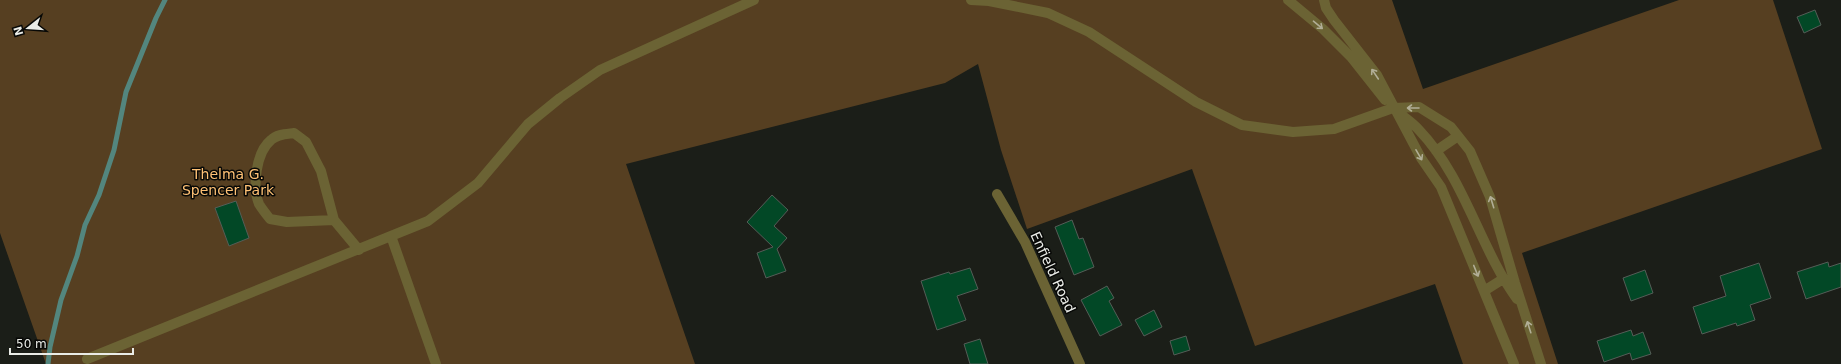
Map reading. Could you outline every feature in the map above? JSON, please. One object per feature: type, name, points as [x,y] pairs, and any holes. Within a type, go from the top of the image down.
[{"type":"street","points":[[87,359],[428,221],[478,183],[528,124],[560,98],[600,70],[754,0]]},
{"type":"street","points":[[971,0],[1048,13],[1089,32],[1196,102],[1242,125],[1293,132],[1334,129],[1393,108],[1419,107],[1451,127],[1470,151],[1490,197],[1542,364]]},
{"type":"street","points":[[1288,0],[1322,29],[1351,57],[1393,108],[1419,129],[1436,151],[1465,200],[1503,279],[1523,307]]},
{"type":"street","points":[[1324,0],[1326,8],[1334,20],[1377,76],[1421,158],[1441,187],[1514,364]]},
{"type":"street","points":[[334,220],[287,222],[270,219],[259,203],[256,177],[260,155],[271,140],[281,135],[294,133],[306,142],[321,171],[334,220],[359,250]]},
{"type":"street","points":[[1436,151],[1458,136]]},
{"type":"street","name":"Enfield Road","points":[[997,194],[1025,242],[1080,364]]},
{"type":"street","points":[[391,236],[436,364]]},
{"type":"street","points":[[1484,290],[1503,279]]},
{"type":"green space","name":"Thelma G. Spencer Park","points":[[0,0],[1392,0],[1423,89],[1679,0],[1773,0],[1822,149],[1522,253],[1558,364],[1463,364],[1435,284],[1255,346],[1192,169],[1027,229],[1001,150],[978,64],[945,83],[626,164],[695,364],[46,364],[0,233]]},
{"type":"building","points":[[1815,10],[1821,25],[1804,33],[1797,17]]},
{"type":"building","points":[[772,195],[788,210],[774,226],[787,238],[777,249],[786,271],[766,278],[757,253],[773,247],[747,222]]},
{"type":"building","points":[[236,201],[249,238],[229,246],[215,208]]},
{"type":"building","points":[[1072,220],[1079,239],[1083,238],[1094,267],[1074,275],[1055,227]]},
{"type":"building","points":[[1828,262],[1829,267],[1841,263],[1841,287],[1806,299],[1797,272]]},
{"type":"building","points":[[1759,263],[1771,298],[1750,305],[1755,320],[1737,326],[1736,323],[1702,334],[1693,307],[1726,296],[1720,276]]},
{"type":"building","points":[[970,268],[978,289],[957,296],[966,320],[937,330],[921,281],[949,272],[950,274]]},
{"type":"building","points":[[1645,270],[1653,293],[1631,301],[1623,278]]},
{"type":"building","points":[[1107,286],[1114,298],[1109,301],[1122,325],[1100,336],[1081,300]]},
{"type":"building","points":[[1154,310],[1162,327],[1144,336],[1135,320]]},
{"type":"building","points":[[1631,330],[1633,336],[1643,332],[1651,354],[1632,360],[1630,353],[1604,362],[1597,341]]},
{"type":"building","points":[[1186,336],[1190,350],[1174,355],[1170,341]]},
{"type":"building","points":[[980,339],[988,364],[970,364],[964,344]]},
{"type":"waterway","points":[[48,364],[50,347],[61,300],[77,256],[85,225],[99,195],[114,150],[126,92],[156,18],[165,0]]}]
